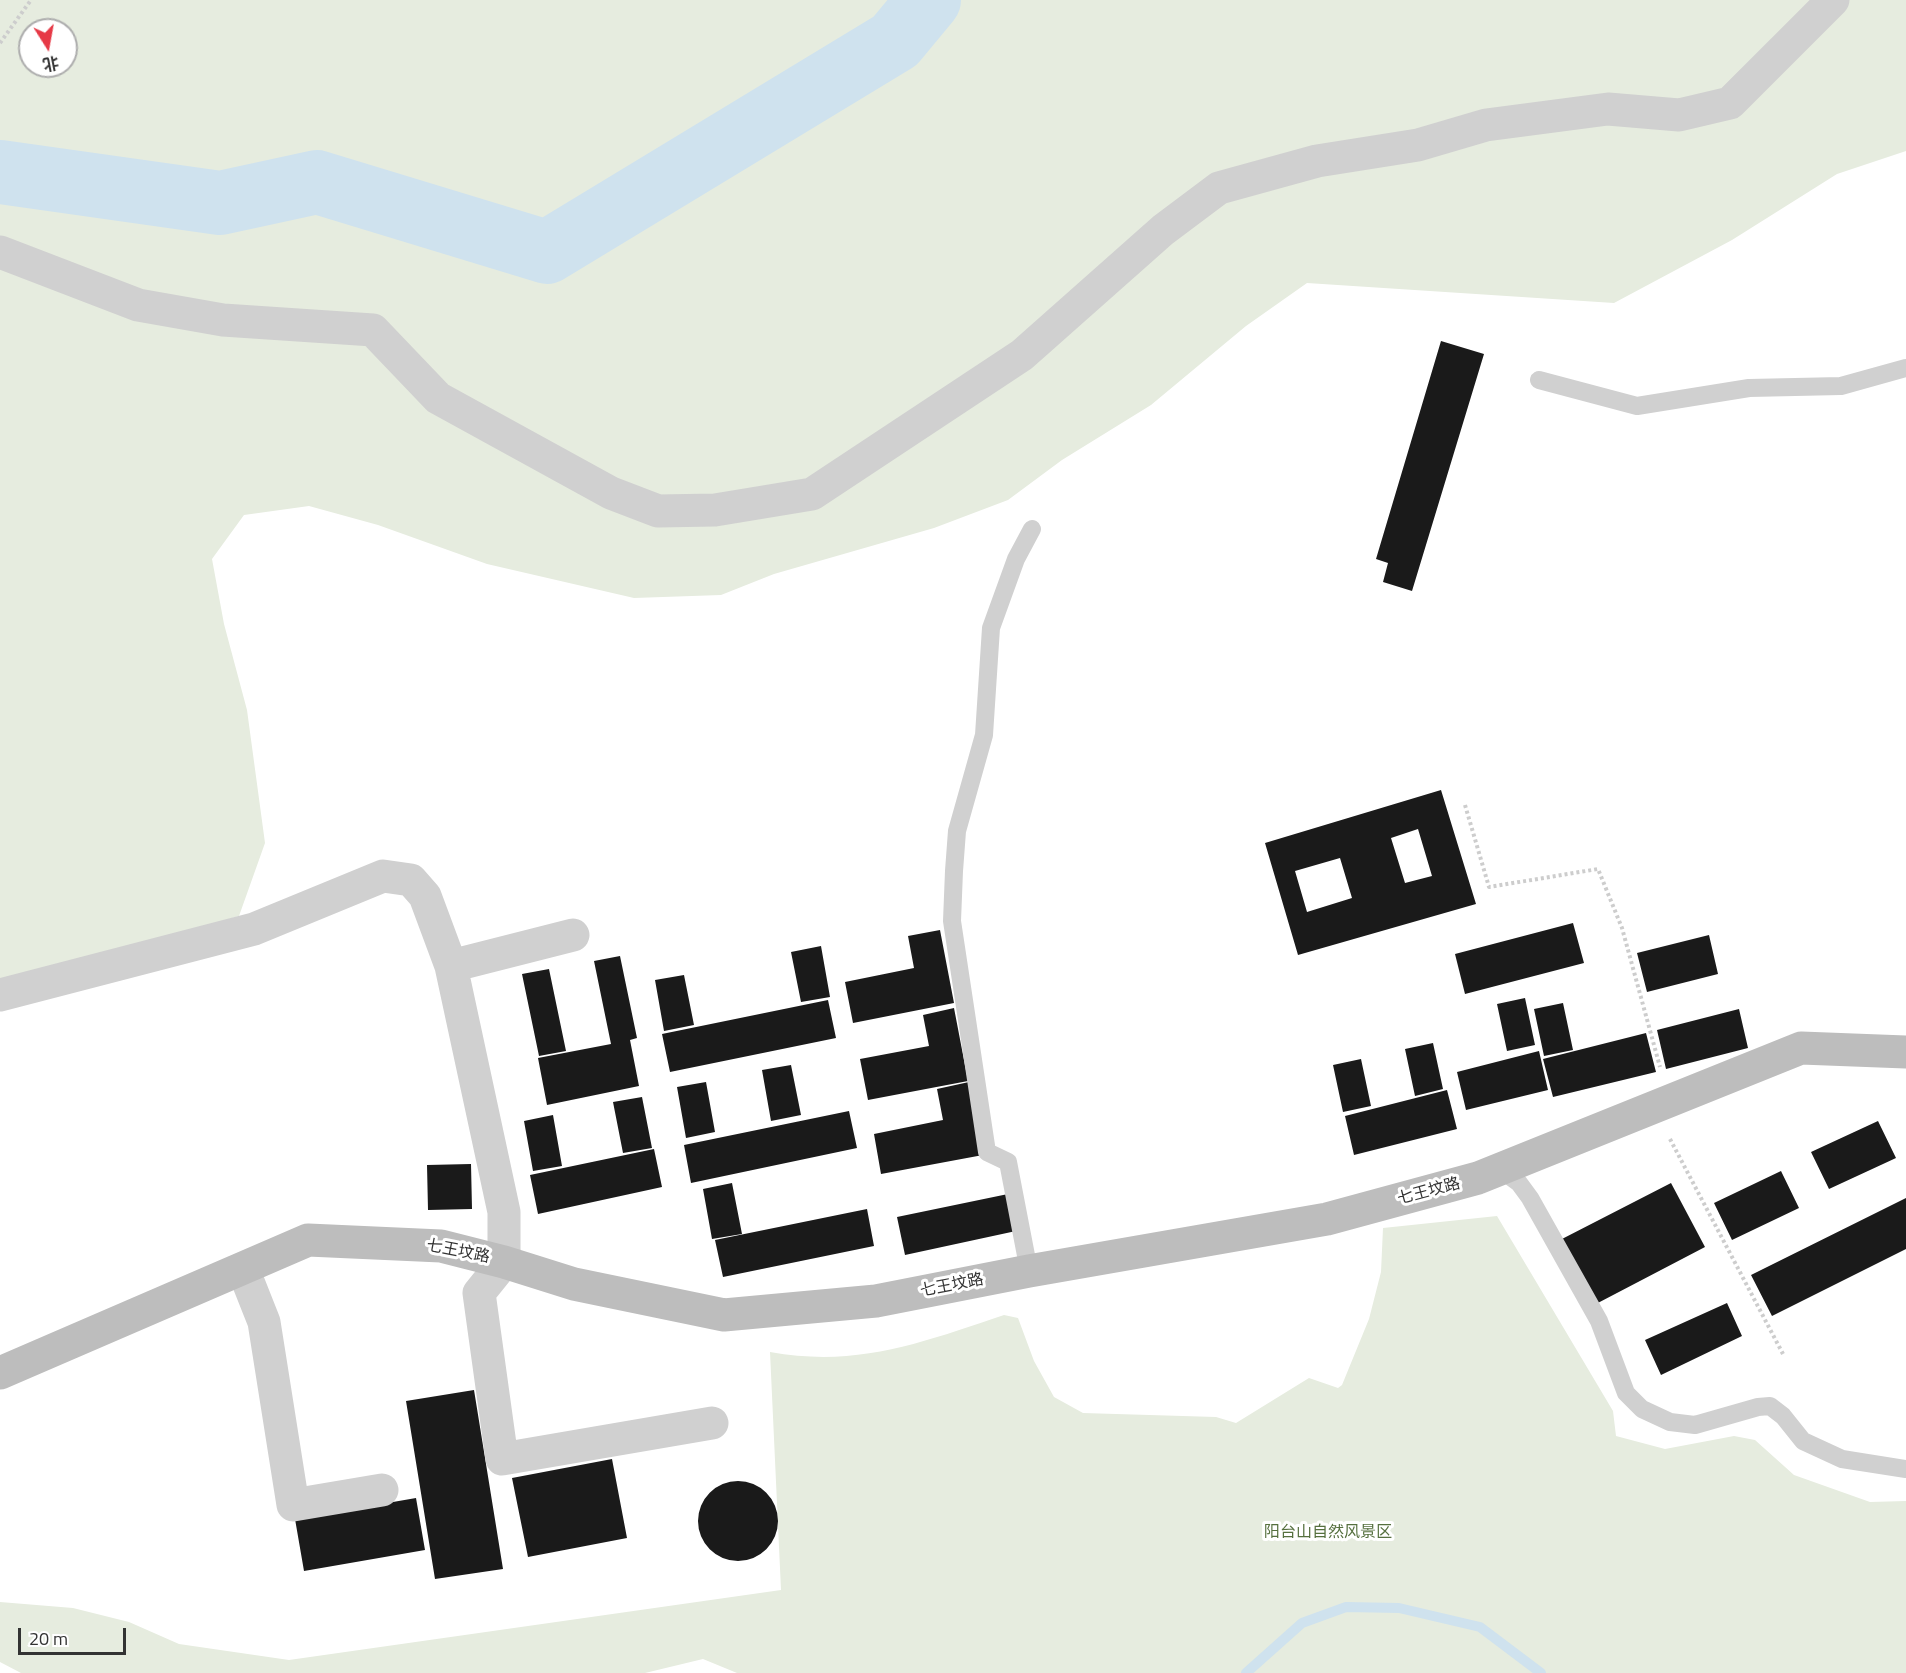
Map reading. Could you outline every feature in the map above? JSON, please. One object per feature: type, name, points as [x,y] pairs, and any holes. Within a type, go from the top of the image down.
[{"type":"street","points":[[0,252],[138,304],[223,320],[373,330],[438,398],[611,493],[658,511],[715,510],[812,495],[1022,355],[1163,230],[1219,188],[1317,161],[1418,145],[1486,125],[1608,109],[1679,115],[1730,103],[1833,0]]},
{"type":"street","points":[[0,995],[254,929],[383,876],[411,880],[425,896],[450,966],[504,1212],[504,1262],[479,1293],[502,1459],[712,1423]]},
{"type":"street","points":[[450,966],[573,935]]},
{"type":"street","name":"七王坟路","points":[[0,1373],[308,1240],[441,1246],[504,1262],[574,1284],[724,1315],[876,1301],[1029,1271],[1327,1219],[1478,1178],[1662,1102],[1802,1048],[1906,1052]]},
{"type":"street","points":[[243,1269],[264,1322],[293,1505],[382,1490]]},
{"type":"lane","points":[[1539,380],[1637,406],[1749,388],[1841,386],[1906,368]]},
{"type":"lane","points":[[1029,1271],[1008,1162],[987,1152],[952,921],[957,831],[984,735],[991,628],[1016,560],[1032,529]]},
{"type":"lane","points":[[1500,1169],[1519,1183],[1530,1198],[1599,1321],[1626,1393],[1642,1408],[1670,1422],[1695,1425],[1758,1407],[1770,1406],[1783,1416],[1803,1441],[1842,1459],[1906,1469]]},
{"type":"path","points":[[0,43],[31,0]]},
{"type":"path","points":[[1465,805],[1489,887],[1598,869],[1622,928],[1663,1077],[1662,1102],[1783,1354]]},
{"type":"green space","points":[[0,0],[1906,0],[1906,151],[1837,174],[1732,240],[1614,303],[1307,283],[1246,326],[1151,405],[1062,460],[1008,500],[934,528],[774,574],[721,595],[634,598],[487,564],[378,525],[309,506],[244,515],[212,559],[224,624],[247,710],[265,843],[239,916],[0,986]]},
{"type":"green space","name":"阳台山自然风景区","points":[[1497,1216],[1613,1411],[1616,1436],[1665,1449],[1734,1436],[1755,1440],[1794,1475],[1870,1502],[1906,1501],[1906,1673],[737,1673],[703,1659],[645,1673],[21,1673],[0,1662],[0,1602],[73,1608],[129,1622],[179,1644],[289,1660],[781,1590],[770,1352],[832,1357],[890,1350],[1004,1315],[1018,1318],[1034,1361],[1054,1397],[1083,1413],[1216,1417],[1236,1423],[1309,1378],[1338,1388],[1342,1385],[1369,1319],[1381,1272],[1383,1228]]},
{"type":"building","points":[[1441,341],[1484,354],[1412,591],[1383,582],[1388,563],[1376,559]]},
{"type":"building","points":[[1441,790],[1476,904],[1298,955],[1265,843]],"holes":[[[1418,829],[1432,876],[1405,883],[1391,838]],[[1340,858],[1352,898],[1307,912],[1295,871]]]},
{"type":"building","points":[[1573,923],[1584,963],[1465,994],[1455,954]]},
{"type":"building","points":[[940,930],[954,1003],[853,1023],[845,982],[914,968],[908,936]]},
{"type":"building","points":[[1709,935],[1718,974],[1647,992],[1637,953]]},
{"type":"building","points":[[821,946],[830,997],[801,1002],[791,952]]},
{"type":"building","points":[[620,956],[637,1038],[630,1040],[639,1086],[547,1105],[538,1058],[611,1044],[594,961]]},
{"type":"building","points":[[549,969],[566,1051],[539,1056],[522,974]]},
{"type":"building","points":[[684,975],[694,1025],[664,1031],[655,980]]},
{"type":"building","points":[[1525,998],[1535,1045],[1507,1051],[1497,1004]]},
{"type":"building","points":[[828,1000],[836,1038],[670,1072],[662,1034]]},
{"type":"building","points":[[1563,1003],[1573,1050],[1544,1056],[1534,1009]]},
{"type":"building","points":[[954,1008],[968,1081],[868,1100],[860,1059],[929,1046],[923,1015]]},
{"type":"building","points":[[1739,1009],[1748,1048],[1666,1069],[1657,1030]]},
{"type":"building","points":[[1646,1033],[1656,1072],[1553,1097],[1543,1059]]},
{"type":"building","points":[[1433,1043],[1443,1089],[1415,1096],[1405,1049]]},
{"type":"building","points":[[1539,1051],[1548,1090],[1466,1110],[1457,1072]]},
{"type":"building","points":[[1361,1059],[1371,1106],[1343,1112],[1333,1065]]},
{"type":"building","points":[[791,1065],[801,1115],[771,1121],[762,1070]]},
{"type":"building","points":[[706,1082],[715,1132],[686,1138],[677,1087]]},
{"type":"building","points":[[969,1082],[983,1155],[881,1174],[874,1134],[943,1120],[937,1089]]},
{"type":"building","points":[[1447,1090],[1457,1129],[1354,1155],[1345,1116]]},
{"type":"building","points":[[642,1097],[652,1148],[623,1153],[613,1102]]},
{"type":"building","points":[[849,1111],[857,1148],[691,1183],[684,1145]]},
{"type":"building","points":[[553,1115],[562,1166],[533,1171],[524,1121]]},
{"type":"building","points":[[1878,1121],[1896,1158],[1829,1189],[1811,1152]]},
{"type":"building","points":[[654,1149],[662,1187],[538,1214],[530,1175]]},
{"type":"building","points":[[471,1164],[472,1209],[428,1210],[427,1165]]},
{"type":"building","points":[[1781,1171],[1799,1208],[1732,1240],[1714,1203]]},
{"type":"building","points":[[732,1183],[742,1234],[712,1239],[703,1189]]},
{"type":"building","points":[[1671,1183],[1705,1247],[1594,1305],[1560,1240]]},
{"type":"building","points":[[1008,1194],[1016,1231],[905,1255],[897,1217]]},
{"type":"building","points":[[1906,1198],[1906,1249],[1772,1316],[1751,1275]]},
{"type":"building","points":[[867,1209],[874,1246],[723,1277],[715,1240]]},
{"type":"building","points":[[1727,1303],[1742,1336],[1661,1375],[1645,1340]]},
{"type":"building","points":[[474,1390],[503,1569],[435,1579],[406,1401]]},
{"type":"building","points":[[612,1459],[627,1538],[528,1557],[512,1478]]},
{"type":"building","points":[[738,1481],[753,1484],[766,1493],[775,1506],[778,1521],[775,1536],[766,1549],[753,1558],[738,1561],[723,1558],[710,1549],[701,1536],[698,1521],[701,1506],[710,1493],[723,1484]]},
{"type":"building","points":[[416,1498],[425,1550],[304,1571],[295,1519]]},
{"type":"waterway","points":[[0,172],[220,203],[317,182],[547,252],[895,41],[929,0]]},
{"type":"waterway","points":[[1246,1673],[1302,1623],[1346,1607],[1399,1608],[1480,1627],[1541,1673]]}]
